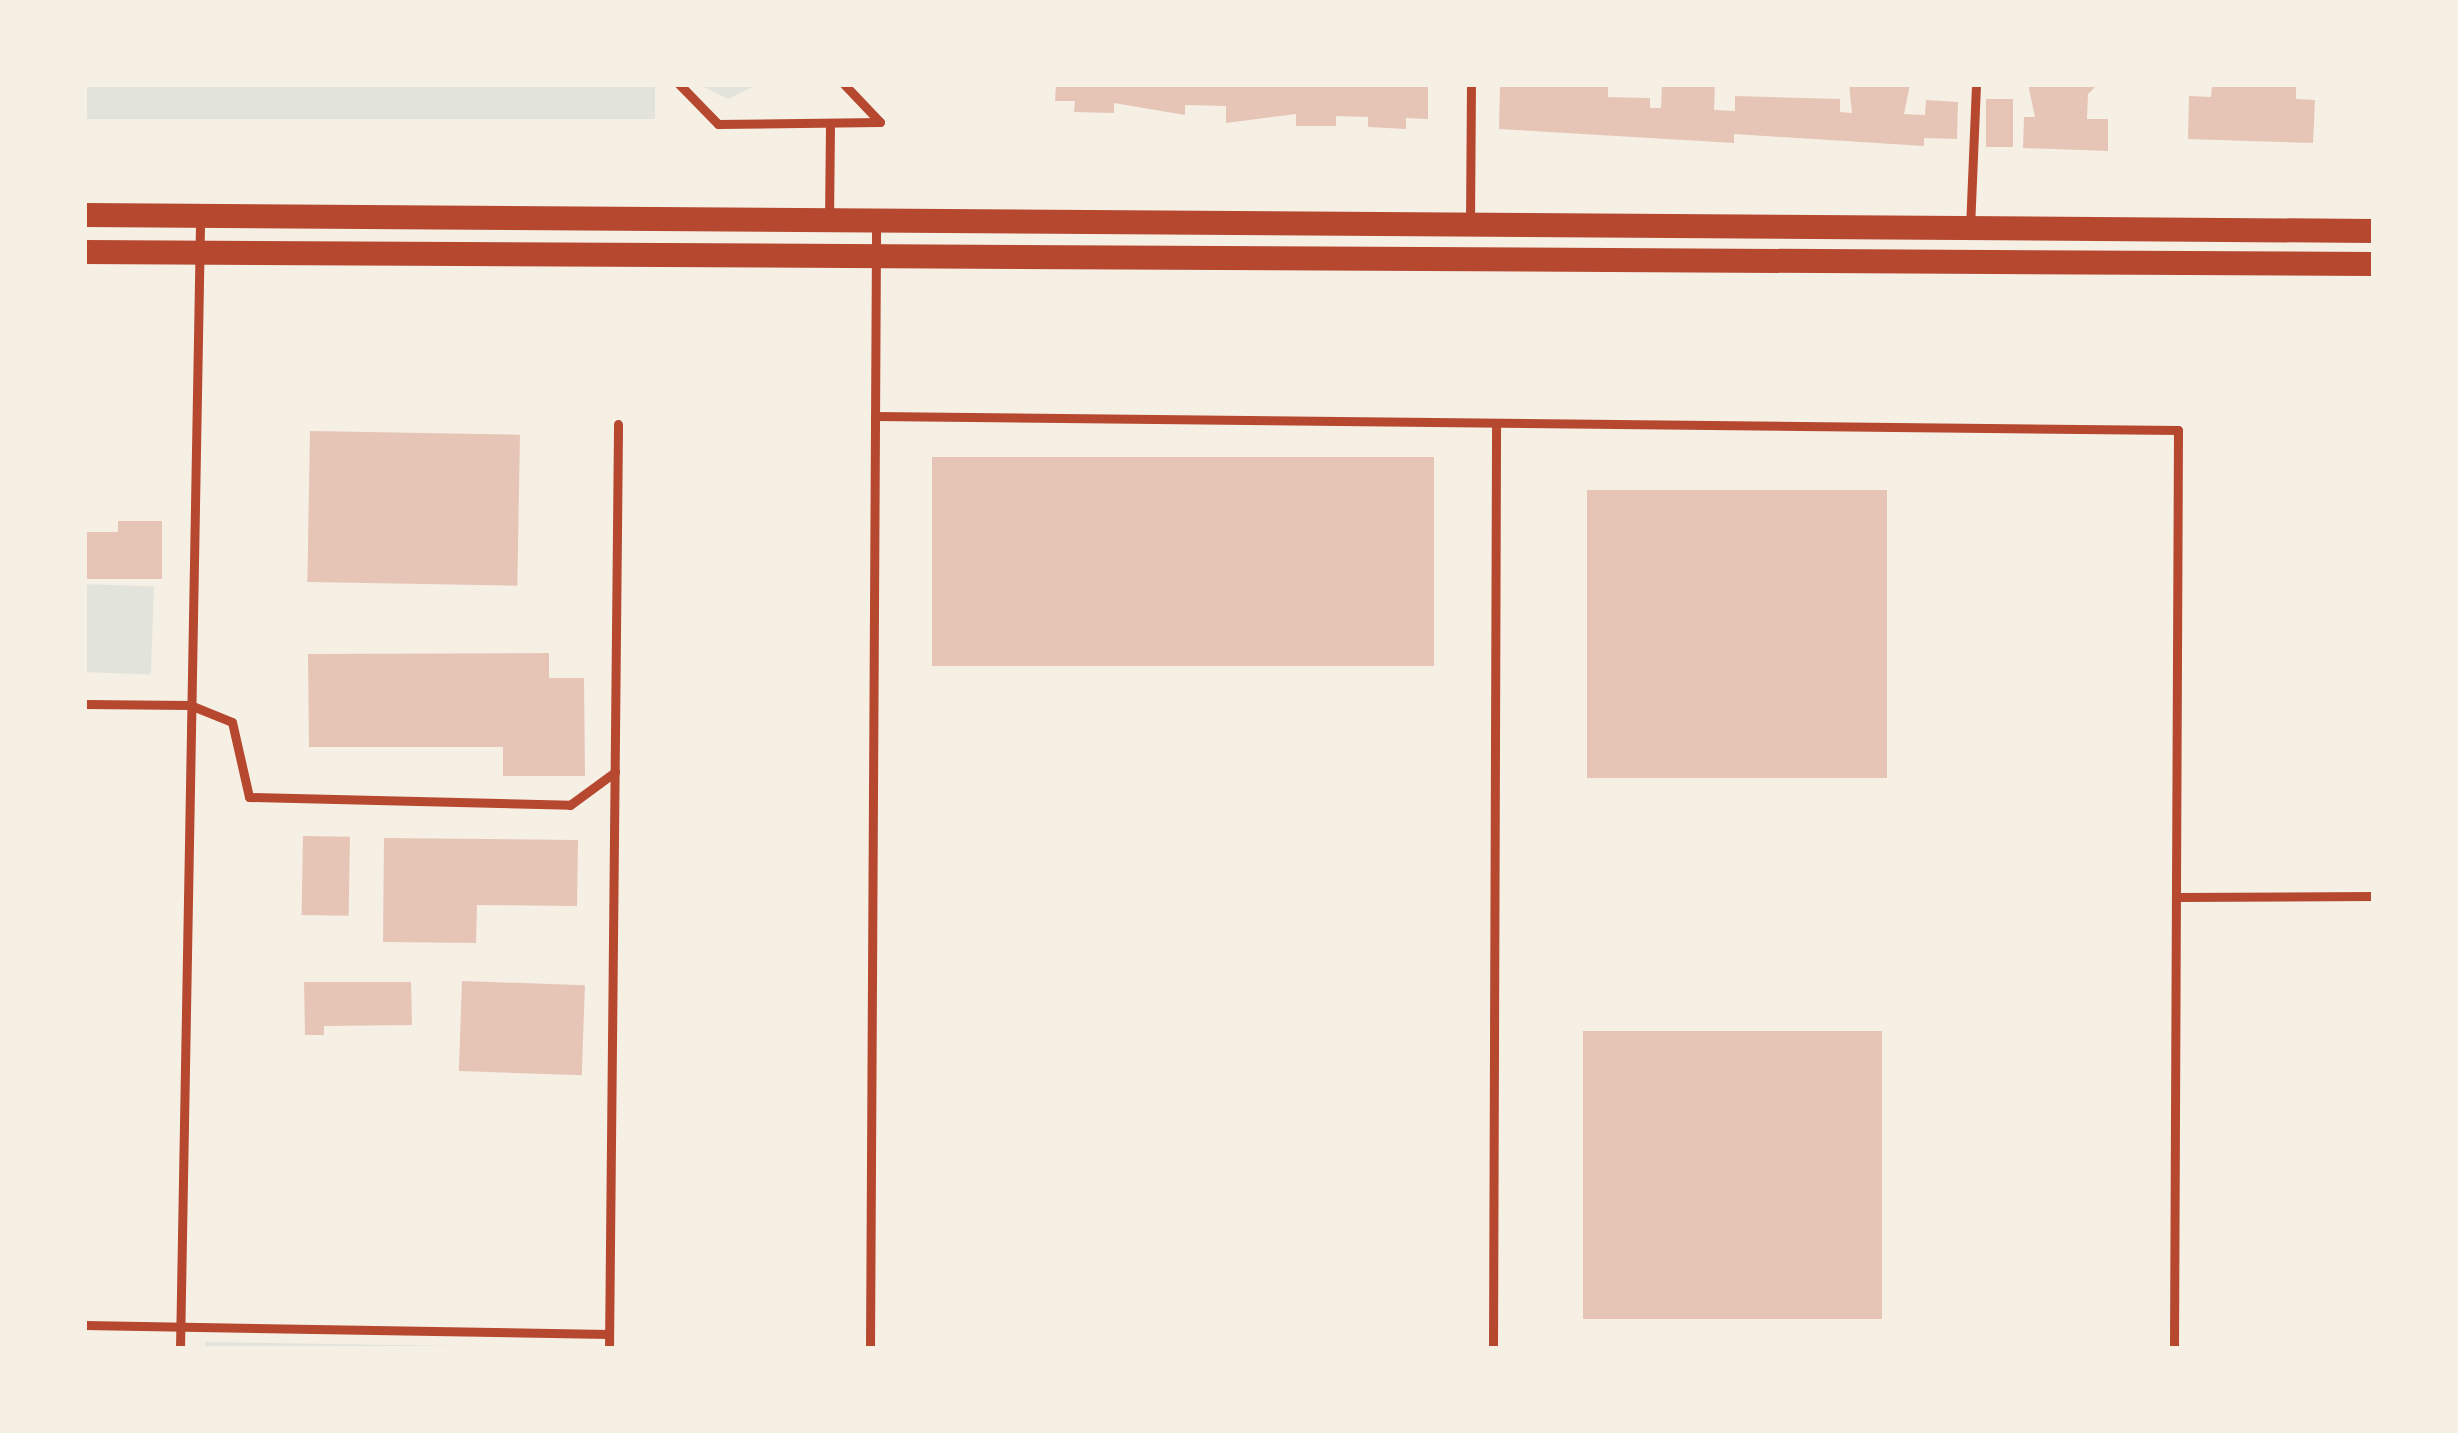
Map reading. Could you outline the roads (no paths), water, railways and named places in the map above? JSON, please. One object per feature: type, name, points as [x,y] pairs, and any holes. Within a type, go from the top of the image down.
[{"type":"main road","points":[[84,215],[1469,229],[2374,231]]},
{"type":"main road","points":[[84,252],[2374,265]]},
{"type":"lane","points":[[679,84],[718,124],[880,122],[844,84]]},
{"type":"lane","points":[[1469,229],[1471,84]]},
{"type":"lane","points":[[1970,230],[1976,84]]},
{"type":"lane","points":[[829,223],[830,123]]},
{"type":"lane","points":[[180,1349],[200,216]]},
{"type":"lane","points":[[870,1349],[876,223]]},
{"type":"lane","points":[[875,416],[2178,430],[2174,1349]]},
{"type":"lane","points":[[1493,1349],[1496,423]]},
{"type":"lane","points":[[609,1349],[618,424]]},
{"type":"lane","points":[[84,704],[190,705],[232,722],[249,797],[570,805],[615,772]]},
{"type":"lane","points":[[2176,897],[2374,896]]},
{"type":"lane","points":[[84,1325],[609,1334]]}]
